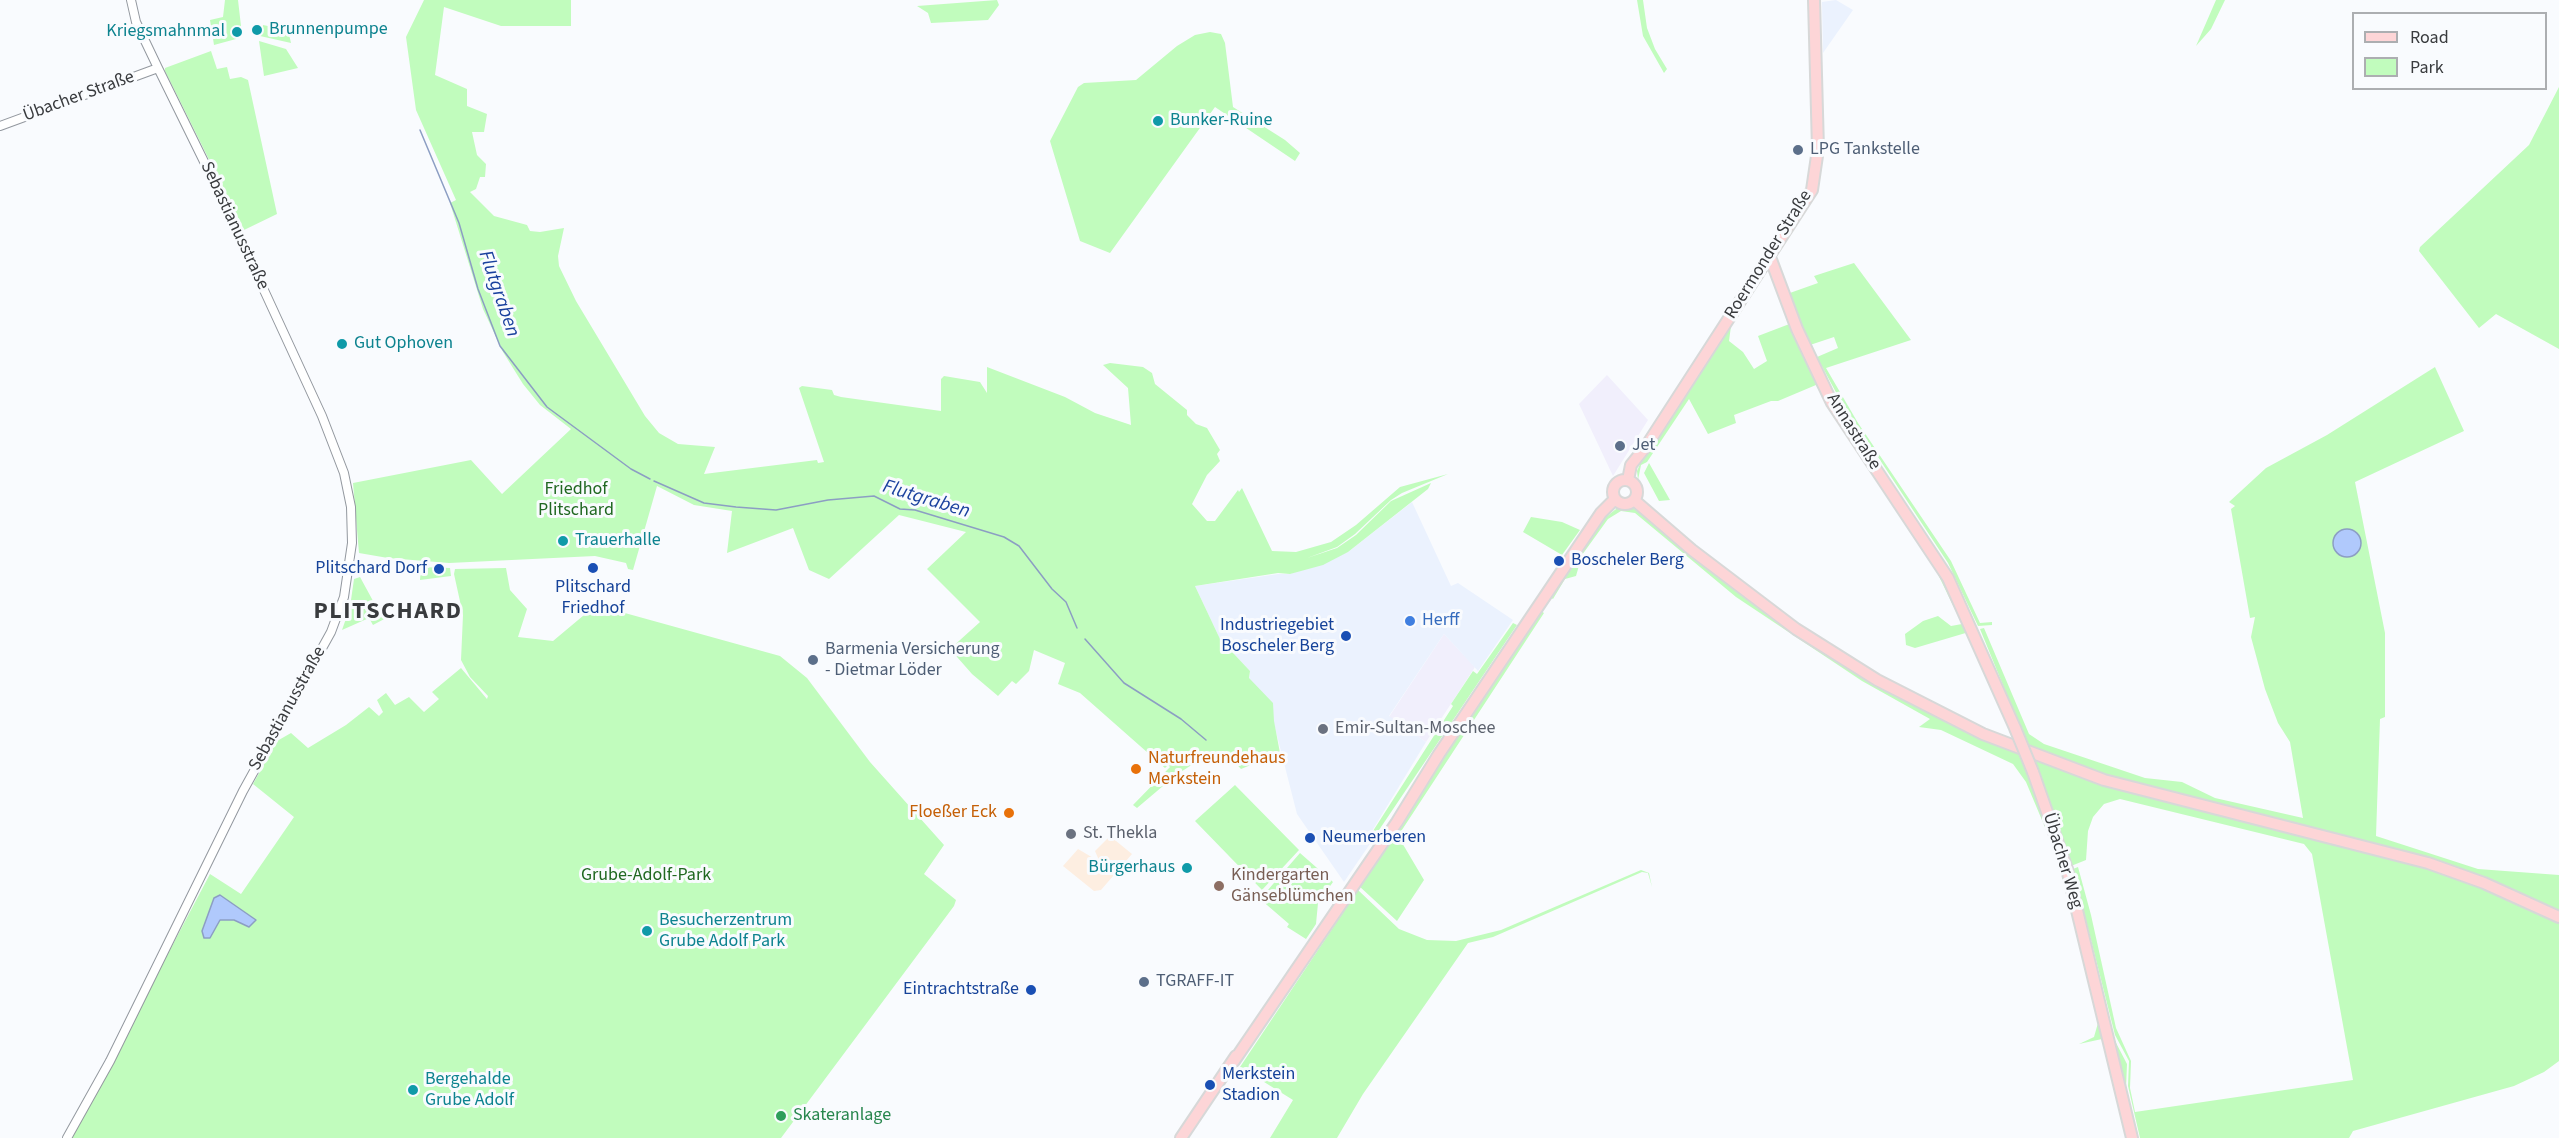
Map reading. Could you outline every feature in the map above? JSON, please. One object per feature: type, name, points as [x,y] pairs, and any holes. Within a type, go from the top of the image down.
[{"type":"main road","name":"Roermonder Straße","points":[[1628,480],[1630,465],[1647,445],[1808,197],[1815,178],[1818,149],[1814,0]]},
{"type":"main road","name":"Annastraße","points":[[1770,257],[1797,329],[1832,403],[1938,561],[1957,596]]},
{"type":"main road","points":[[1628,480],[1636,487],[1637,494],[1634,500],[1624,504],[1616,498],[1614,489],[1617,484],[1628,480]]},
{"type":"main road","points":[[1181,1138],[1234,1061],[1379,837],[1407,803],[1601,513],[1616,498]]},
{"type":"main road","points":[[1634,500],[1692,550],[1806,635],[1877,680],[1983,734],[2104,780],[2428,864],[2493,887],[2559,917]]},
{"type":"main road","name":"Übacher Weg","points":[[1957,596],[2033,772],[2067,869],[2132,1138]]},
{"type":"street","name":"Sebastianusstraße","points":[[67,1138],[132,1019],[243,791],[331,632],[344,597],[351,556],[351,507],[340,460],[240,237],[136,22],[131,0]]},
{"type":"street","name":"Übacher Straße","points":[[0,126],[158,68]]},
{"type":"shaded area","points":[[1836,0],[1853,10],[1823,53],[1822,2]]},
{"type":"shaded area","points":[[1607,375],[1648,420],[1613,476],[1579,404]]},
{"type":"shaded area","points":[[1412,502],[1451,586],[1458,583],[1513,620],[1478,671],[1444,634],[1389,716],[1426,742],[1372,831],[1376,835],[1344,882],[1297,814],[1273,720],[1249,680],[1250,671],[1220,639],[1195,586],[1290,574],[1348,552]]},
{"type":"shaded area","points":[[1444,634],[1475,667],[1426,742],[1389,717]]},
{"type":"shaded area","points":[[1110,836],[1132,854],[1101,890],[1094,891],[1063,866],[1078,849],[1095,859],[1098,858],[1095,851]]},
{"type":"green space","points":[[225,0],[238,0],[241,26],[235,31],[236,39],[214,45],[210,20],[223,17]]},
{"type":"green space","name":"Friedhof Plitschard","points":[[424,0],[571,0],[571,26],[501,26],[444,7],[435,75],[467,89],[467,106],[487,114],[484,132],[472,132],[477,155],[486,164],[485,177],[480,177],[476,189],[470,192],[494,216],[527,225],[530,231],[540,232],[564,228],[558,256],[559,266],[576,301],[645,416],[659,433],[678,444],[715,447],[704,474],[817,460],[818,463],[824,462],[799,388],[802,386],[832,390],[834,395],[841,397],[941,411],[941,379],[944,376],[980,382],[987,393],[987,367],[1065,397],[1095,413],[1131,425],[1128,388],[1103,365],[1110,363],[1143,367],[1152,373],[1155,384],[1187,410],[1187,415],[1196,424],[1207,428],[1220,450],[1217,454],[1220,461],[1207,475],[1192,504],[1207,521],[1215,521],[1238,490],[1239,492],[1242,488],[1272,551],[1296,552],[1331,542],[1356,525],[1400,487],[1448,474],[1402,493],[1391,500],[1355,534],[1337,547],[1307,558],[1337,548],[1356,535],[1391,501],[1431,483],[1428,489],[1348,552],[1323,565],[1290,574],[1278,573],[1195,586],[1220,639],[1250,671],[1249,678],[1273,703],[1280,753],[1241,769],[1229,756],[1201,759],[1176,775],[1137,808],[1133,805],[1170,767],[1168,765],[1165,768],[1080,693],[1058,684],[1065,663],[1034,650],[1029,671],[1016,684],[1012,681],[998,696],[972,674],[950,649],[980,622],[927,569],[966,532],[899,515],[829,579],[809,570],[793,528],[727,553],[732,511],[694,505],[657,486],[633,570],[628,569],[626,563],[595,556],[449,563],[359,553],[353,483],[471,460],[502,494],[571,429],[540,405],[523,384],[503,352],[483,309],[450,203],[456,200],[416,110],[406,37]]},
{"type":"green space","points":[[997,0],[999,5],[988,20],[931,23],[928,13],[917,6]]},
{"type":"green space","points":[[1637,0],[1643,0],[1647,28],[1655,49],[1667,69],[1664,73],[1643,36]]},
{"type":"green space","points":[[2216,0],[2225,0],[2211,29],[2196,46]]},
{"type":"green space","points":[[263,25],[288,30],[291,43],[260,36]]},
{"type":"green space","points":[[1210,32],[1221,34],[1225,43],[1233,107],[1285,140],[1300,153],[1295,161],[1215,107],[1110,253],[1080,241],[1050,141],[1078,87],[1084,83],[1136,80],[1177,46],[1195,35]]},
{"type":"green space","points":[[259,41],[286,49],[298,68],[264,76]]},
{"type":"green space","points":[[211,51],[217,69],[227,67],[230,79],[241,77],[248,80],[277,214],[244,230],[165,71],[165,68]]},
{"type":"green space","points":[[2559,87],[2559,349],[2496,314],[2479,328],[2419,251],[2420,247],[2529,145]]},
{"type":"green space","points":[[1854,263],[1911,340],[1826,368],[1858,423],[1951,561],[1980,623],[1992,622],[1992,625],[1978,626],[1948,563],[1839,398],[1817,357],[1838,348],[1834,337],[1810,345],[1787,294],[1818,283],[1814,276]]},
{"type":"green space","points":[[1792,323],[1841,422],[1834,418],[1816,385],[1778,401],[1771,401],[1734,415],[1736,423],[1708,434],[1689,399],[1647,462],[1641,465],[1638,480],[1637,471],[1640,464],[1731,326],[1729,341],[1743,352],[1754,369],[1767,361],[1758,336]]},
{"type":"green space","points":[[2435,367],[2464,431],[2355,482],[2385,633],[2385,717],[2380,719],[2376,836],[2478,869],[2559,875],[2559,1061],[2544,1072],[2514,1086],[2353,1131],[2349,1138],[2140,1138],[2128,1086],[2129,1061],[2115,1035],[2073,869],[2078,867],[2116,1028],[2131,1061],[2130,1088],[2135,1112],[2353,1080],[2312,854],[2304,844],[2120,799],[2104,804],[2093,817],[2088,831],[2086,860],[2071,866],[2043,783],[1980,629],[1984,628],[2029,734],[2044,744],[2145,778],[2182,782],[2215,798],[2303,818],[2290,742],[2278,723],[2265,689],[2251,637],[2255,617],[2250,618],[2231,509],[2235,506],[2229,502],[2266,468],[2327,435]]},
{"type":"green space","points":[[1649,463],[1670,500],[1659,501],[1644,473]]},
{"type":"green space","points":[[1616,509],[1637,509],[1875,683],[1959,727],[2022,755],[2062,868],[2026,782],[2013,764],[1941,730],[1919,727],[1930,719],[1862,681],[1736,597],[1635,513],[1621,511],[1608,519],[1582,555],[1576,576],[1565,579],[1553,599],[1550,597],[1600,522]]},
{"type":"green space","points":[[1531,517],[1562,522],[1580,530],[1562,555],[1523,532]]},
{"type":"green space","points":[[1933,564],[1940,568],[1964,622],[1962,624]]},
{"type":"green space","points":[[421,567],[450,568],[451,576],[420,580]]},
{"type":"green space","name":"Grube-Adolf-Park","points":[[506,568],[510,590],[527,609],[518,637],[553,641],[596,605],[780,656],[807,678],[870,762],[944,845],[924,874],[956,900],[954,906],[781,1138],[69,1138],[88,1106],[83,1099],[106,1071],[210,874],[241,894],[294,817],[253,784],[277,741],[291,733],[308,748],[346,725],[369,707],[379,716],[383,712],[377,700],[386,693],[395,705],[409,697],[424,712],[439,699],[432,692],[461,668],[487,699],[488,696],[470,677],[461,660],[463,615],[454,574],[455,569]],"holes":[[[214,898],[248,926],[234,920],[220,920],[210,913]]]},
{"type":"green space","points":[[360,577],[378,610],[385,608],[388,617],[373,625],[369,618],[342,630],[350,607],[354,579]]},
{"type":"green space","points":[[1541,611],[1544,613],[1398,836],[1424,880],[1397,921],[1359,886]]},
{"type":"green space","points":[[1938,616],[1951,626],[1962,624],[1969,632],[1915,648],[1906,645],[1905,634],[1923,621]]},
{"type":"green space","points":[[1513,623],[1517,625],[1377,833],[1373,831],[1473,671],[1477,674]]},
{"type":"green space","points":[[1235,785],[1299,850],[1262,890],[1195,821]]},
{"type":"green space","points":[[1300,853],[1333,882],[1318,903],[1316,924],[1306,939],[1287,927],[1289,924],[1260,899]]},
{"type":"green space","points":[[1641,870],[1649,873],[1652,887],[1648,873],[1642,872],[1493,937],[1468,943],[1363,1094],[1337,1138],[1270,1138],[1293,1100],[1240,1067],[1358,890],[1399,929],[1427,940],[1456,941],[1501,930]]},
{"type":"green space","points":[[2075,879],[2113,1037],[2127,1064],[2126,1088],[2138,1138],[2135,1138]]},
{"type":"green space","points":[[2065,881],[2129,1138],[2127,1138],[2102,1039],[2079,1044],[2094,1037],[2098,1023]]},
{"type":"water","points":[[2347,529],[2357,533],[2361,543],[2357,553],[2347,557],[2337,553],[2333,543],[2337,533]]},
{"type":"water","points":[[220,895],[256,920],[249,927],[234,920],[220,920],[210,938],[204,938],[202,931],[214,898]]},
{"type":"waterway","name":"Flutgraben","points":[[420,130],[459,223],[478,289],[500,346],[547,407],[631,469],[650,479]]},
{"type":"waterway","name":"Flutgraben","points":[[654,481],[704,503],[776,510],[828,500],[874,496],[900,509],[915,510],[1004,537],[1019,546],[1052,589],[1066,602],[1077,628]]},
{"type":"waterway","name":"Flutgraben","points":[[1085,639],[1124,683],[1181,719],[1206,740]]},
{"type":"place","name":"Brunnenpumpe","points":[[257,30]]},
{"type":"place","name":"Kriegsmahnmal","points":[[237,32]]},
{"type":"place","name":"Bunker-Ruine","points":[[1158,121]]},
{"type":"place","name":"LPG Tankstelle","points":[[1798,150]]},
{"type":"place","name":"Gut Ophoven","points":[[342,344]]},
{"type":"place","name":"Jet","points":[[1620,446]]},
{"type":"place","name":"Trauerhalle","points":[[563,541]]},
{"type":"place","name":"Boscheler Berg","points":[[1559,561]]},
{"type":"place","name":"Plitschard Friedhof","points":[[593,568]]},
{"type":"place","name":"Plitschard Dorf","points":[[439,569]]},
{"type":"place","name":"Herff","points":[[1410,621]]},
{"type":"place","name":"Industriegebiet Boscheler Berg","points":[[1346,636]]},
{"type":"place","name":"Barmenia Versicherung - Dietmar Löder","points":[[813,660]]},
{"type":"place","name":"Emir-Sultan-Moschee","points":[[1323,729]]},
{"type":"place","name":"Naturfreundehaus Merkstein","points":[[1136,769]]},
{"type":"place","name":"Floeßer Eck","points":[[1009,813]]},
{"type":"place","name":"St. Thekla","points":[[1071,834]]},
{"type":"place","name":"Neumerberen","points":[[1310,838]]},
{"type":"place","name":"Bürgerhaus","points":[[1187,868]]},
{"type":"place","name":"Kindergarten Gänseblümchen","points":[[1219,886]]},
{"type":"place","name":"Besucherzentrum Grube Adolf Park","points":[[647,931]]},
{"type":"place","name":"TGRAFF-IT","points":[[1144,982]]},
{"type":"place","name":"Eintrachtstraße","points":[[1031,990]]},
{"type":"place","name":"Merkstein Stadion","points":[[1210,1085]]},
{"type":"place","name":"Bergehalde Grube Adolf","points":[[413,1090]]},
{"type":"place","name":"Skateranlage","points":[[781,1116]]},
{"type":"district","name":"PLITSCHARD","points":[[388,613]]}]
